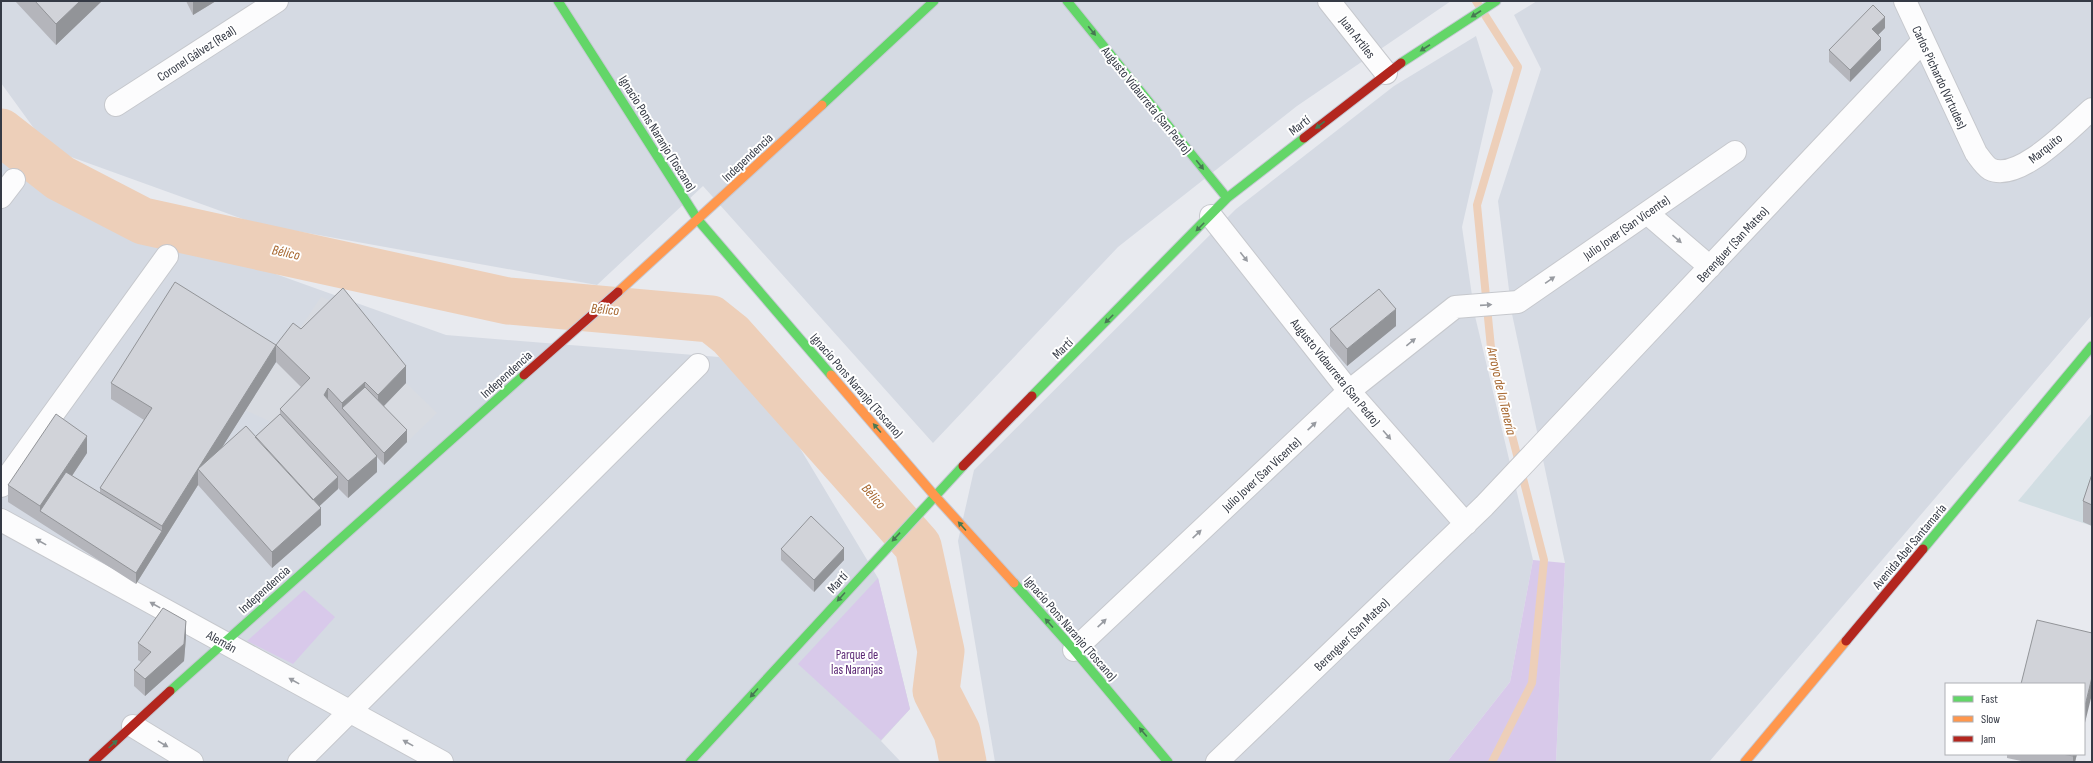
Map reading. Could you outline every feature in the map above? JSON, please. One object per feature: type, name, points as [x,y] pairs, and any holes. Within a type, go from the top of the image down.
[{"type":"street","name":"Coronel Gálvez (Real)","points":[[116,105],[276,1]]},
{"type":"street","name":"Ignacio Pons Naranjo (Toscano)","points":[[558,1],[698,220],[934,495],[1074,650],[1168,762]]},
{"type":"street","name":"Independencia","points":[[93,762],[224,642],[685,232],[934,1]]},
{"type":"street","name":"Augusto Vidaurreta (San Pedro)","points":[[1067,1],[1227,198]]},
{"type":"street","name":"Juan Artiles","points":[[1329,1],[1386,73]]},
{"type":"street","name":"Martí","points":[[690,762],[934,495],[1212,216],[1227,198],[1386,73],[1496,1]]},
{"type":"street","name":"Carlos Pichardo (Virtudes)","points":[[1905,1],[1976,153]]},
{"type":"street","name":"Berenguer (San Mateo)","points":[[1217,762],[1484,506],[1923,41]]},
{"type":"street","name":"Marquito","points":[[1976,153],[1989,169],[2006,172],[2028,163],[2092,109]]},
{"type":"street","name":"Julio Jover (San Vicente)","points":[[1074,650],[1349,391],[1455,307],[1518,302],[1735,152]]},
{"type":"street","points":[[1,197],[14,180]]},
{"type":"street","points":[[1647,213],[1710,267]]},
{"type":"street","name":"Augusto Vidaurreta (San Pedro)","points":[[1212,216],[1349,391],[1466,524]]},
{"type":"street","points":[[1,486],[167,256]]},
{"type":"street","name":"Avenida Abel Santamaría","points":[[1745,762],[2092,346]]},
{"type":"street","points":[[299,762],[698,365]]},
{"type":"street","name":"Alemán","points":[[1,520],[442,762]]},
{"type":"street","points":[[133,726],[192,762]]},
{"type":"shaded area","points":[[1,1],[1451,1],[1297,106],[1118,247],[933,443],[703,186],[597,285],[257,224],[49,149],[1,83]]},
{"type":"shaded area","points":[[1537,1],[2092,1],[2092,315],[1709,762],[1556,762],[1565,563],[1512,314],[1498,201],[1541,69],[1514,15]]},
{"type":"shaded area","points":[[1476,36],[1493,91],[1462,227],[1475,316],[1533,560],[1510,682],[1447,762],[995,762],[958,541],[974,470],[1236,209],[1394,86]]},
{"type":"shaded area","points":[[1,150],[98,222],[248,264],[446,335],[719,357],[783,420],[878,578],[910,709],[881,741],[901,762],[1,762]]},
{"type":"shaded area","points":[[321,297],[343,305],[406,383],[437,413],[407,442],[365,398],[336,427],[377,472],[348,498],[280,426],[245,410]]},
{"type":"shaded area","points":[[2092,413],[2092,526],[2018,501]]},
{"type":"green space","points":[[1533,560],[1565,563],[1556,762],[1447,762],[1510,682]]},
{"type":"green space","name":"Parque de las Naranjas","points":[[878,578],[910,709],[881,740],[798,664]]},
{"type":"green space","points":[[304,590],[335,617],[293,664],[247,641]]},
{"type":"building","points":[[35,1],[80,1],[56,24]]},
{"type":"building","points":[[1873,5],[1885,17],[1872,29],[1881,38],[1850,70],[1829,50]]},
{"type":"building","points":[[175,282],[276,345],[162,526],[100,488],[152,408],[111,383]]},
{"type":"building","points":[[343,288],[406,366],[378,395],[365,382],[342,403],[328,388],[324,395],[377,456],[348,481],[280,409],[310,378],[276,345],[293,323],[301,329]]},
{"type":"building","points":[[1379,289],[1396,309],[1347,349],[1330,329]]},
{"type":"building","points":[[365,387],[407,430],[384,453],[342,408]]},
{"type":"building","points":[[56,414],[87,436],[40,506],[8,485]]},
{"type":"building","points":[[280,414],[338,477],[313,500],[255,437]]},
{"type":"building","points":[[246,426],[321,508],[272,552],[198,469]]},
{"type":"building","points":[[66,472],[162,531],[136,573],[40,511]]},
{"type":"building","points":[[2092,474],[2092,505],[2083,501]]},
{"type":"building","points":[[811,516],[844,548],[814,580],[781,549]]},
{"type":"building","points":[[163,608],[186,621],[184,644],[145,679],[134,670],[151,652],[138,643]]},
{"type":"building","points":[[2037,620],[2092,633],[2092,677],[2085,706],[2085,683],[2021,683]]},
{"type":"waterway","name":"Arroyo de la Tenería","points":[[1476,1],[1518,67],[1477,205],[1492,358],[1544,560],[1532,683],[1492,762]]},
{"type":"waterway","name":"Bélico","points":[[1,132],[60,178],[143,221],[508,301],[711,319],[731,335],[918,546],[941,651],[936,691],[957,732],[963,762]]},
{"type":"traffic: fast","points":[[558,1],[698,220],[831,375]]},
{"type":"traffic: fast","points":[[822,105],[934,1]]},
{"type":"traffic: fast","points":[[1067,1],[1227,198]]},
{"type":"traffic: fast","points":[[1401,63],[1496,1]]},
{"type":"traffic: fast","points":[[1032,396],[1227,198],[1304,138]]},
{"type":"traffic: fast","points":[[1923,549],[2092,346]]},
{"type":"traffic: fast","points":[[170,691],[524,375]]},
{"type":"traffic: fast","points":[[690,762],[963,466]]},
{"type":"traffic: fast","points":[[1014,583],[1074,650],[1168,762]]},
{"type":"traffic: slow","points":[[618,292],[822,105]]},
{"type":"traffic: slow","points":[[831,375],[934,495],[1014,583]]},
{"type":"traffic: slow","points":[[1745,762],[1846,641]]},
{"type":"traffic: jam","points":[[1304,138],[1401,63]]},
{"type":"traffic: jam","points":[[524,375],[618,292]]},
{"type":"traffic: jam","points":[[963,466],[1032,396]]},
{"type":"traffic: jam","points":[[1846,641],[1923,549]]},
{"type":"traffic: jam","points":[[93,762],[170,691]]}]
